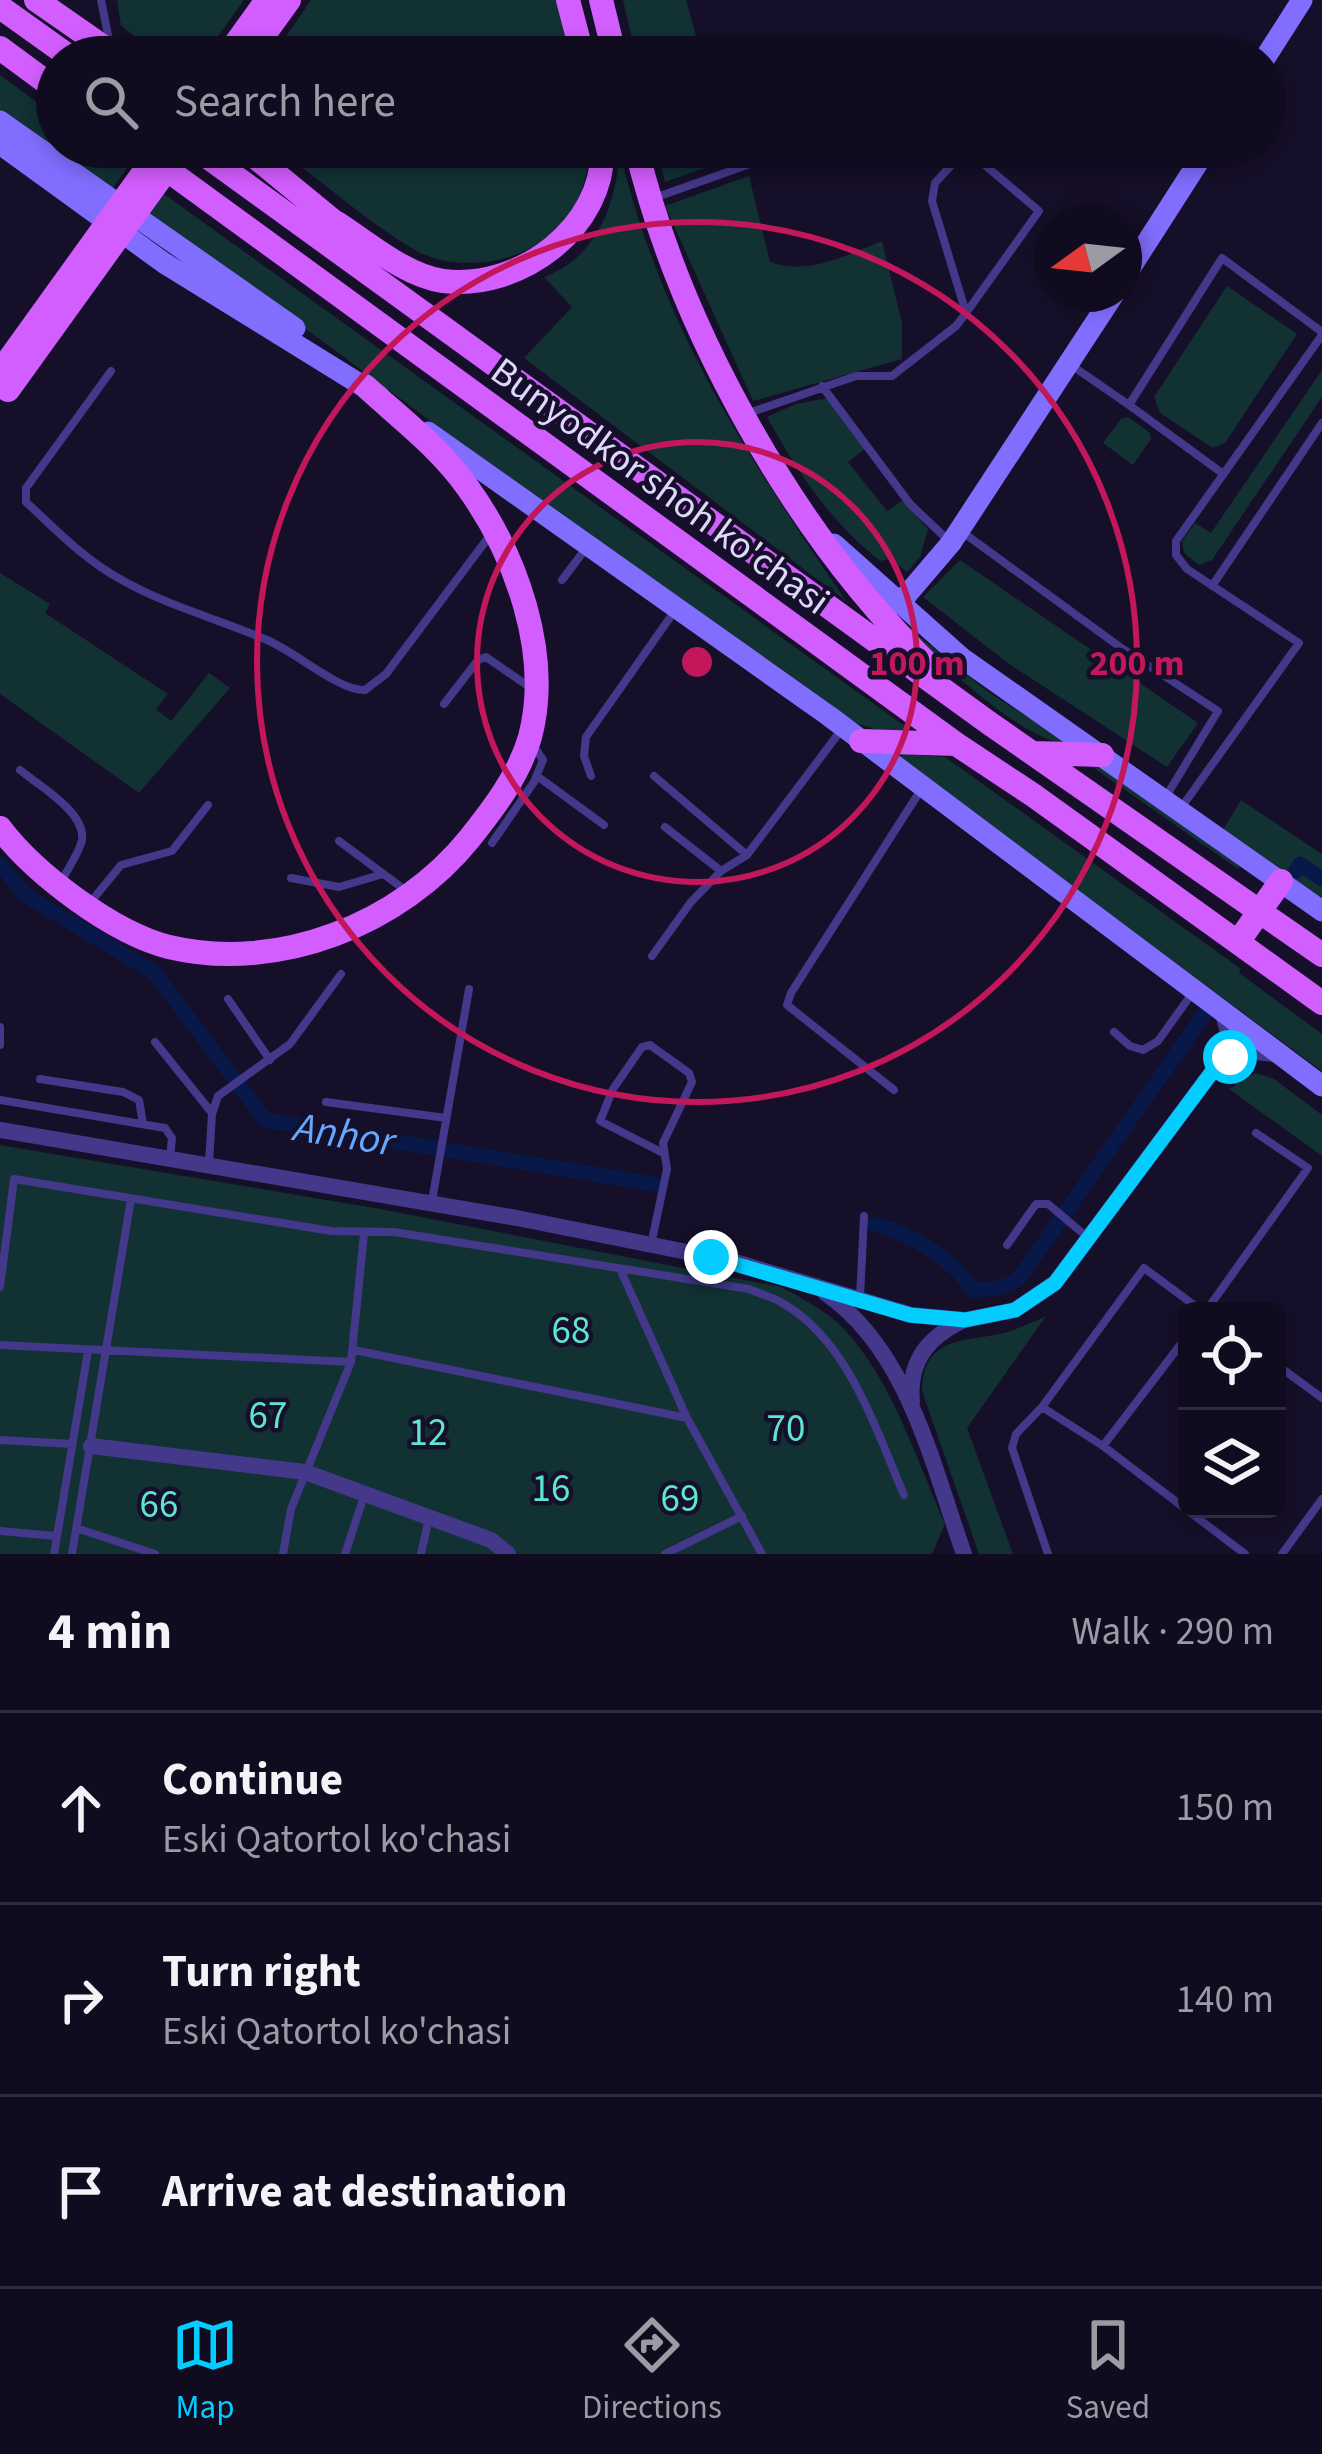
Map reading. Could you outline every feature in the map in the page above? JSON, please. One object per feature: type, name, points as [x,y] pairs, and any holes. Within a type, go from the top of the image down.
[{"type":"main road","points":[[36,0],[88,36]]},
{"type":"main road","points":[[241,36],[267,0]]},
{"type":"main road","points":[[263,36],[289,0]]},
{"type":"main road","points":[[568,0],[577,36]]},
{"type":"main road","points":[[601,0],[610,36]]},
{"type":"main road","points":[[6,9],[42,36]]},
{"type":"main road","points":[[0,48],[36,75]]},
{"type":"main road","points":[[3,387],[148,168]]},
{"type":"main road","name":"Bunyodkor shoh ko'chasi","points":[[165,168],[956,744],[1322,1003]]},
{"type":"main road","points":[[3,387],[167,168]]},
{"type":"main road","name":"Bunyodkor shoh ko'chasi","points":[[223,168],[989,723],[1322,955]]},
{"type":"main road","points":[[270,168],[337,223],[464,343]]},
{"type":"main road","points":[[337,223],[421,276],[445,282],[508,273],[553,249],[580,218],[601,168]]},
{"type":"main road","points":[[642,168],[680,282],[743,416],[863,596],[989,723]]},
{"type":"main road","points":[[0,829],[21,854],[88,905],[165,946],[236,956],[305,943],[377,916],[444,868],[488,816],[514,776],[530,739],[536,691],[516,578],[467,487],[432,446],[364,386]]},
{"type":"main road","points":[[852,735],[956,744]]},
{"type":"main road","points":[[1035,754],[1102,755]]},
{"type":"main road","points":[[1238,942],[1281,881]]},
{"type":"street","points":[[1279,36],[1303,0]]},
{"type":"street","points":[[0,121],[36,146]]},
{"type":"street","points":[[0,144],[164,263],[364,386],[677,609],[1322,1086]]},
{"type":"street","points":[[68,168],[273,311],[364,386]]},
{"type":"street","points":[[1142,250],[1195,168]]},
{"type":"street","points":[[899,604],[955,537],[1102,312]]},
{"type":"street","points":[[808,519],[899,604],[1001,687],[1322,911]]},
{"type":"street","points":[[0,1130],[431,1202],[652,1245],[809,1283],[910,1315],[965,1320],[1006,1313],[1055,1283],[1215,1068],[1228,1036],[1220,1007]]},
{"type":"street","points":[[1215,1068],[1246,1052],[1284,1056]]},
{"type":"street","points":[[809,1283],[848,1310],[890,1361],[958,1549]]},
{"type":"street","points":[[917,1426],[911,1382],[916,1361],[931,1341],[965,1320]]},
{"type":"street","points":[[81,1445],[305,1472],[491,1540],[508,1554]]},
{"type":"lane","points":[[101,0],[110,36]]},
{"type":"lane","points":[[650,199],[739,168]]},
{"type":"lane","points":[[949,168],[935,183],[932,201],[967,313]]},
{"type":"lane","points":[[743,416],[856,376],[892,376],[956,326],[1039,211],[988,168]]},
{"type":"lane","points":[[1129,405],[1222,258],[1322,334],[1191,516],[1174,549],[1187,568],[1299,643],[1172,803]]},
{"type":"lane","points":[[1069,364],[1222,473]]},
{"type":"lane","points":[[112,371],[26,488],[26,502],[88,559],[121,580],[201,617],[264,638],[310,662],[344,688],[365,690],[386,674],[494,531]]},
{"type":"lane","points":[[822,386],[910,504],[1218,711],[1172,803]]},
{"type":"lane","points":[[1213,586],[1322,423]]},
{"type":"lane","points":[[562,580],[588,546]]},
{"type":"lane","points":[[591,776],[584,756],[586,737],[677,609]]},
{"type":"lane","points":[[444,704],[478,660],[486,657],[536,691]]},
{"type":"lane","points":[[652,956],[691,902],[721,871],[747,855],[852,735]]},
{"type":"lane","points":[[492,843],[543,760],[530,739]]},
{"type":"lane","points":[[20,770],[72,813],[80,828],[82,841],[59,885]]},
{"type":"lane","points":[[537,776],[604,825]]},
{"type":"lane","points":[[654,776],[747,855]]},
{"type":"lane","points":[[894,1090],[787,1006],[790,993],[923,787]]},
{"type":"lane","points":[[88,905],[121,865],[172,851],[208,805]]},
{"type":"lane","points":[[665,827],[721,871]]},
{"type":"lane","points":[[339,841],[411,895]]},
{"type":"lane","points":[[291,878],[339,887],[383,874]]},
{"type":"lane","points":[[208,1164],[218,1096],[290,1044],[341,974]]},
{"type":"lane","points":[[431,1202],[469,989]]},
{"type":"lane","points":[[1114,1032],[1143,1050],[1158,1041],[1196,989]]},
{"type":"lane","points":[[228,999],[271,1060]]},
{"type":"lane","points":[[0,1027],[0,1045]]},
{"type":"lane","points":[[155,1042],[212,1114]]},
{"type":"lane","points":[[652,1245],[667,1169],[666,1133],[692,1082],[689,1073],[650,1045],[643,1047],[625,1071],[600,1121],[663,1153]]},
{"type":"lane","points":[[40,1078],[123,1092],[139,1100],[143,1124]]},
{"type":"lane","points":[[0,1100],[165,1128],[172,1138],[170,1158]]},
{"type":"lane","points":[[326,1102],[446,1118]]},
{"type":"lane","points":[[1211,1302],[1308,1168],[1256,1132]]},
{"type":"lane","points":[[0,1287],[14,1179],[364,1234],[394,1232],[748,1289],[784,1304],[816,1331],[839,1360],[860,1393],[904,1496]]},
{"type":"lane","points":[[54,1554],[106,1352],[130,1198]]},
{"type":"lane","points":[[1007,1245],[1036,1204],[1048,1204],[1086,1236]]},
{"type":"lane","points":[[860,1299],[864,1216]]},
{"type":"lane","points":[[283,1554],[291,1510],[351,1362],[364,1234]]},
{"type":"lane","points":[[1048,1554],[1012,1448],[1016,1434],[1042,1407],[1144,1268],[1191,1302]]},
{"type":"lane","points":[[621,1269],[687,1418],[762,1554]]},
{"type":"lane","points":[[0,1345],[351,1362]]},
{"type":"lane","points":[[1103,1446],[1178,1348]]},
{"type":"lane","points":[[354,1349],[687,1418]]},
{"type":"lane","points":[[72,1554],[88,1351]]},
{"type":"lane","points":[[1286,1372],[1322,1398]]},
{"type":"lane","points":[[1042,1407],[1103,1446],[1245,1554]]},
{"type":"lane","points":[[0,1440],[81,1445]]},
{"type":"lane","points":[[345,1554],[365,1492]]},
{"type":"lane","points":[[1282,1554],[1322,1499]]},
{"type":"lane","points":[[421,1554],[429,1516]]},
{"type":"lane","points":[[665,1554],[742,1516]]},
{"type":"lane","points":[[76,1528],[154,1554]]},
{"type":"lane","points":[[0,1531],[56,1536]]},
{"type":"green space","points":[[117,0],[244,0],[218,36],[135,36],[121,26]]},
{"type":"green space","points":[[311,0],[557,0],[566,36],[286,36]]},
{"type":"green space","points":[[623,0],[686,0],[696,36],[631,36]]},
{"type":"green space","points":[[0,75],[36,102],[36,136],[0,111]]},
{"type":"green space","points":[[84,168],[127,168],[113,188]]},
{"type":"green space","points":[[302,168],[587,168],[579,196],[559,227],[535,246],[503,259],[467,263],[433,258],[364,215]]},
{"type":"green space","points":[[618,168],[625,168],[657,271],[710,385],[846,601],[524,358],[572,307],[544,277],[563,268],[592,240]]},
{"type":"green space","points":[[662,168],[705,168],[665,182]]},
{"type":"green space","points":[[749,176],[770,262],[812,265],[882,241],[902,323],[902,359],[753,401],[665,206]]},
{"type":"green space","points":[[164,194],[909,729],[888,733],[852,722],[486,462],[150,214]]},
{"type":"green space","points":[[1227,286],[1297,334],[1225,443],[1213,448],[1160,413],[1154,397]]},
{"type":"green space","points":[[1322,370],[1322,397],[1212,560],[1199,565],[1184,553],[1182,541],[1195,523],[1211,533]]},
{"type":"green space","points":[[828,398],[865,449],[848,462],[887,511],[903,500],[928,529],[920,557],[907,572],[890,559],[880,561],[830,513],[767,417],[796,404]]},
{"type":"green space","points":[[1128,417],[1149,432],[1151,439],[1133,465],[1103,443],[1121,419]]},
{"type":"green space","points":[[960,560],[1198,723],[1167,767],[1009,664],[923,597]]},
{"type":"green space","points":[[0,573],[50,604],[45,613],[168,694],[156,709],[171,721],[209,673],[230,688],[139,793],[0,694]]},
{"type":"green space","points":[[911,634],[987,691],[1071,745],[1031,731],[986,701]]},
{"type":"green space","points":[[902,754],[945,757],[1241,969],[1239,973],[1322,1034],[1322,1071],[900,760]]},
{"type":"green space","points":[[1088,764],[1100,765],[1241,865],[1238,869]]},
{"type":"green space","points":[[1241,800],[1322,854],[1322,898],[1223,830]]},
{"type":"green space","points":[[1256,1073],[1274,1079],[1322,1115],[1322,1156],[1229,1089]]},
{"type":"green space","points":[[0,1145],[380,1209],[781,1287],[830,1317],[861,1350],[902,1422],[945,1524],[932,1554],[0,1554]]},
{"type":"green space","points":[[1046,1316],[967,1428],[1013,1554],[979,1554],[922,1391],[924,1373],[937,1351],[947,1345],[1006,1332]]},
{"type":"waterway","name":"Anhor","points":[[0,864],[24,894],[155,973],[265,1120],[654,1184]]},
{"type":"waterway","name":"Anhor","points":[[1295,872],[1300,864],[1322,879]]},
{"type":"waterway","name":"Anhor","points":[[874,1224],[929,1248],[973,1290],[1000,1288],[1018,1280],[1208,1009]]},
{"type":"route","points":[[711,1257],[910,1315],[965,1320],[1015,1310],[1055,1283],[1215,1068],[1230,1057]]},
{"type":"park label","name":"68","points":[[571,1329]]},
{"type":"park label","name":"67","points":[[268,1414]]},
{"type":"park label","name":"70","points":[[786,1427]]},
{"type":"park label","name":"12","points":[[428,1431]]},
{"type":"park label","name":"16","points":[[551,1487]]},
{"type":"park label","name":"69","points":[[680,1497]]},
{"type":"park label","name":"66","points":[[159,1503]]}]
